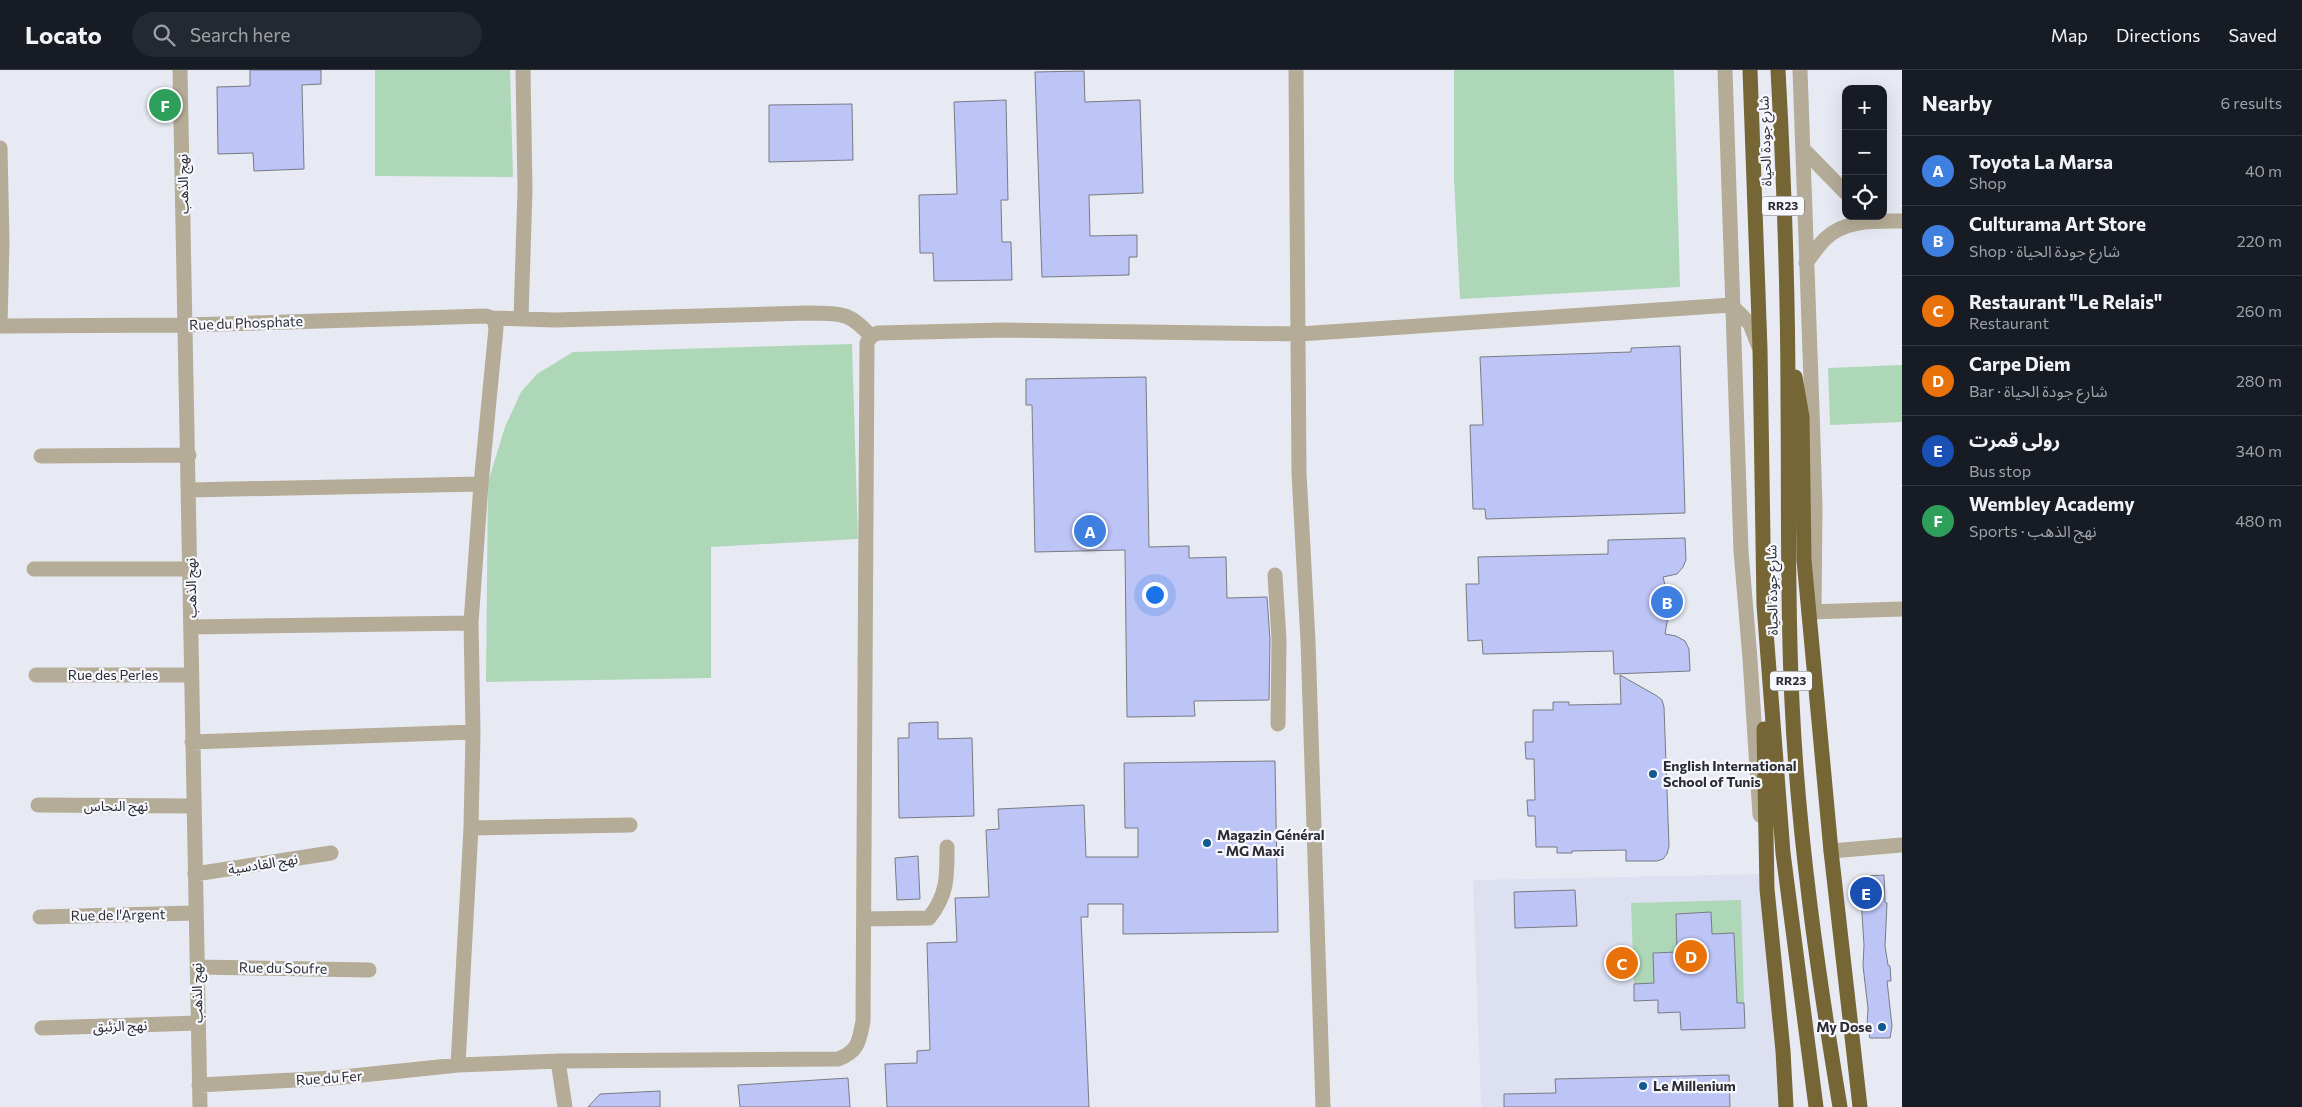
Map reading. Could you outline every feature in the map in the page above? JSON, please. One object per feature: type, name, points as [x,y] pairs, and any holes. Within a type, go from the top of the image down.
[{"type":"highway","name":"شارع جودة الحياة","points":[[1750,70],[1760,349],[1764,605],[1783,853],[1816,1107]]},
{"type":"highway","name":"شارع جودة الحياة","points":[[1778,70],[1787,341],[1788,604],[1792,705],[1805,857],[1825,1018],[1840,1107]]},
{"type":"highway","points":[[1787,341],[1802,417],[1804,560],[1812,612],[1813,653],[1831,851],[1861,1104]]},
{"type":"highway","points":[[1764,605],[1765,861],[1786,1107]]},
{"type":"street","name":"نهج الذهب","points":[[180,70],[191,569],[190,675],[200,1107]]},
{"type":"street","points":[[521,319],[525,190],[523,70]]},
{"type":"street","points":[[1296,70],[1299,473],[1308,641],[1323,1107]]},
{"type":"street","points":[[1725,70],[1731,305],[1741,551],[1759,810],[1765,861]]},
{"type":"street","points":[[1800,70],[1815,506],[1812,612],[1902,609]]},
{"type":"street","points":[[0,148],[2,242],[0,326]]},
{"type":"street","points":[[1804,150],[1842,189]]},
{"type":"street","points":[[1806,263],[1826,238],[1845,225],[1869,220]]},
{"type":"street","points":[[1883,220],[1902,222]]},
{"type":"street","points":[[871,336],[878,333],[1004,330],[1299,334],[1731,305],[1750,324],[1760,349]]},
{"type":"street","name":"Rue du Phosphate","points":[[0,326],[186,325],[486,316],[521,319],[842,314],[856,320],[871,336]]},
{"type":"street","points":[[458,1065],[471,828],[474,732],[471,623],[481,484],[496,328],[492,318]]},
{"type":"street","name":"Rue du Fer","points":[[199,1085],[334,1078],[458,1065],[558,1061],[838,1059],[849,1055],[858,1044],[863,1021],[867,343],[871,336]]},
{"type":"street","points":[[41,456],[189,456]]},
{"type":"street","points":[[189,490],[481,484]]},
{"type":"street","points":[[34,569],[191,569]]},
{"type":"street","points":[[1276,575],[1279,640],[1278,724]]},
{"type":"street","points":[[191,627],[471,623]]},
{"type":"street","name":"Rue des Perles","points":[[36,675],[190,675]]},
{"type":"street","points":[[192,742],[474,732]]},
{"type":"street","name":"نهج النحاس","points":[[38,805],[193,806]]},
{"type":"street","points":[[471,828],[630,825]]},
{"type":"street","points":[[1831,851],[1902,844]]},
{"type":"street","points":[[864,919],[929,918],[937,908],[946,886],[947,847]]},
{"type":"street","name":"نهج القادسية","points":[[195,874],[331,853]]},
{"type":"street","name":"Rue de l'Argent","points":[[40,917],[196,913]]},
{"type":"street","name":"Rue du Soufre","points":[[197,967],[369,970]]},
{"type":"street","name":"نهج الزئبق","points":[[42,1028],[198,1023]]},
{"type":"street","points":[[558,1061],[565,1107]]},
{"type":"shaded area","points":[[1760,874],[1775,1042],[1778,1107],[1481,1107],[1473,880]]},
{"type":"green space","points":[[375,70],[510,70],[513,177],[375,176]]},
{"type":"green space","points":[[1454,70],[1674,70],[1680,287],[1460,299],[1454,179]]},
{"type":"green space","points":[[852,344],[858,539],[711,547],[711,678],[486,682],[488,482],[505,427],[521,392],[537,374],[573,352]]},
{"type":"green space","points":[[1902,365],[1902,422],[1830,425],[1828,368]]},
{"type":"green space","points":[[1741,900],[1744,1003],[1737,1003],[1734,933],[1712,934],[1711,912],[1676,914],[1677,952],[1653,953],[1654,983],[1634,984],[1631,903]]},
{"type":"building","points":[[250,70],[321,70],[321,84],[302,85],[304,169],[254,171],[253,153],[218,154],[217,87],[250,86]]},
{"type":"building","points":[[1084,71],[1085,102],[1140,100],[1143,193],[1089,195],[1090,236],[1137,235],[1137,257],[1129,257],[1129,275],[1042,277],[1035,72]]},
{"type":"building","points":[[1006,100],[1008,200],[1001,200],[1002,242],[1011,242],[1012,280],[934,281],[933,253],[920,253],[919,195],[957,194],[954,102]]},
{"type":"building","points":[[852,104],[853,160],[769,162],[769,105]]},
{"type":"building","points":[[1680,346],[1685,513],[1486,519],[1485,509],[1473,509],[1470,425],[1483,425],[1480,357],[1631,352],[1631,348]]},
{"type":"building","points":[[1146,377],[1149,547],[1189,546],[1189,558],[1226,557],[1227,598],[1267,597],[1270,640],[1269,700],[1194,701],[1195,716],[1127,717],[1125,550],[1035,552],[1032,405],[1026,405],[1026,379]]},
{"type":"building","points":[[1685,538],[1686,560],[1683,567],[1677,574],[1663,577],[1670,605],[1665,634],[1676,636],[1685,641],[1689,649],[1690,671],[1614,674],[1613,651],[1483,654],[1482,640],[1468,641],[1466,584],[1479,584],[1478,557],[1608,554],[1608,540]]},
{"type":"building","points":[[1620,675],[1657,696],[1662,700],[1664,707],[1669,846],[1667,854],[1663,859],[1657,861],[1626,861],[1626,850],[1557,853],[1557,847],[1536,847],[1535,816],[1528,816],[1527,800],[1535,800],[1534,759],[1526,759],[1525,742],[1533,742],[1533,710],[1553,710],[1553,702],[1569,702],[1569,705],[1621,704]]},
{"type":"building","points":[[938,722],[938,739],[972,738],[974,816],[899,818],[898,738],[909,738],[909,723]]},
{"type":"building","points":[[1275,761],[1278,932],[1123,934],[1123,904],[1088,904],[1088,917],[1081,917],[1089,1107],[887,1107],[885,1064],[917,1063],[917,1051],[930,1050],[927,943],[957,942],[955,898],[989,897],[986,830],[999,829],[998,809],[1084,805],[1086,857],[1138,857],[1138,828],[1125,828],[1124,763]]},
{"type":"building","points":[[918,856],[920,899],[897,900],[895,858]]},
{"type":"building","points":[[1884,875],[1885,902],[1887,903],[1885,946],[1888,965],[1890,966],[1891,981],[1887,981],[1892,1026],[1890,1038],[1870,1038],[1867,1026],[1868,1008],[1863,966],[1864,945],[1861,898],[1863,876]]},
{"type":"building","points":[[1575,890],[1577,926],[1515,928],[1514,892]]},
{"type":"building","points":[[1711,912],[1712,934],[1734,933],[1737,1003],[1744,1003],[1745,1028],[1681,1030],[1680,1012],[1658,1013],[1658,1000],[1634,1001],[1634,984],[1654,983],[1653,953],[1677,952],[1676,914]]},
{"type":"building","name":"Le Millenium","points":[[1729,1075],[1730,1107],[1504,1107],[1504,1094],[1556,1093],[1555,1079]]},
{"type":"building","points":[[848,1078],[850,1107],[740,1107],[738,1085]]},
{"type":"building","points":[[660,1091],[660,1107],[588,1107],[600,1094]]},
{"type":"place","name":"Wembley Academy","points":[[165,105]]},
{"type":"place","name":"Toyota La Marsa","points":[[1090,531]]},
{"type":"place","name":"Culturama Art Store","points":[[1667,602]]},
{"type":"place","name":"English International School of Tunis","points":[[1653,774]]},
{"type":"place","name":"Magazin Général - MG Maxi","points":[[1207,843]]},
{"type":"place","name":"رولى قمرت","points":[[1866,893]]},
{"type":"place","name":"Carpe Diem","points":[[1691,956]]},
{"type":"place","name":"Restaurant \"Le Relais\"","points":[[1622,963]]},
{"type":"place","name":"My Dose","points":[[1882,1027]]},
{"type":"place","name":"Le Millenium","points":[[1643,1086]]}]
